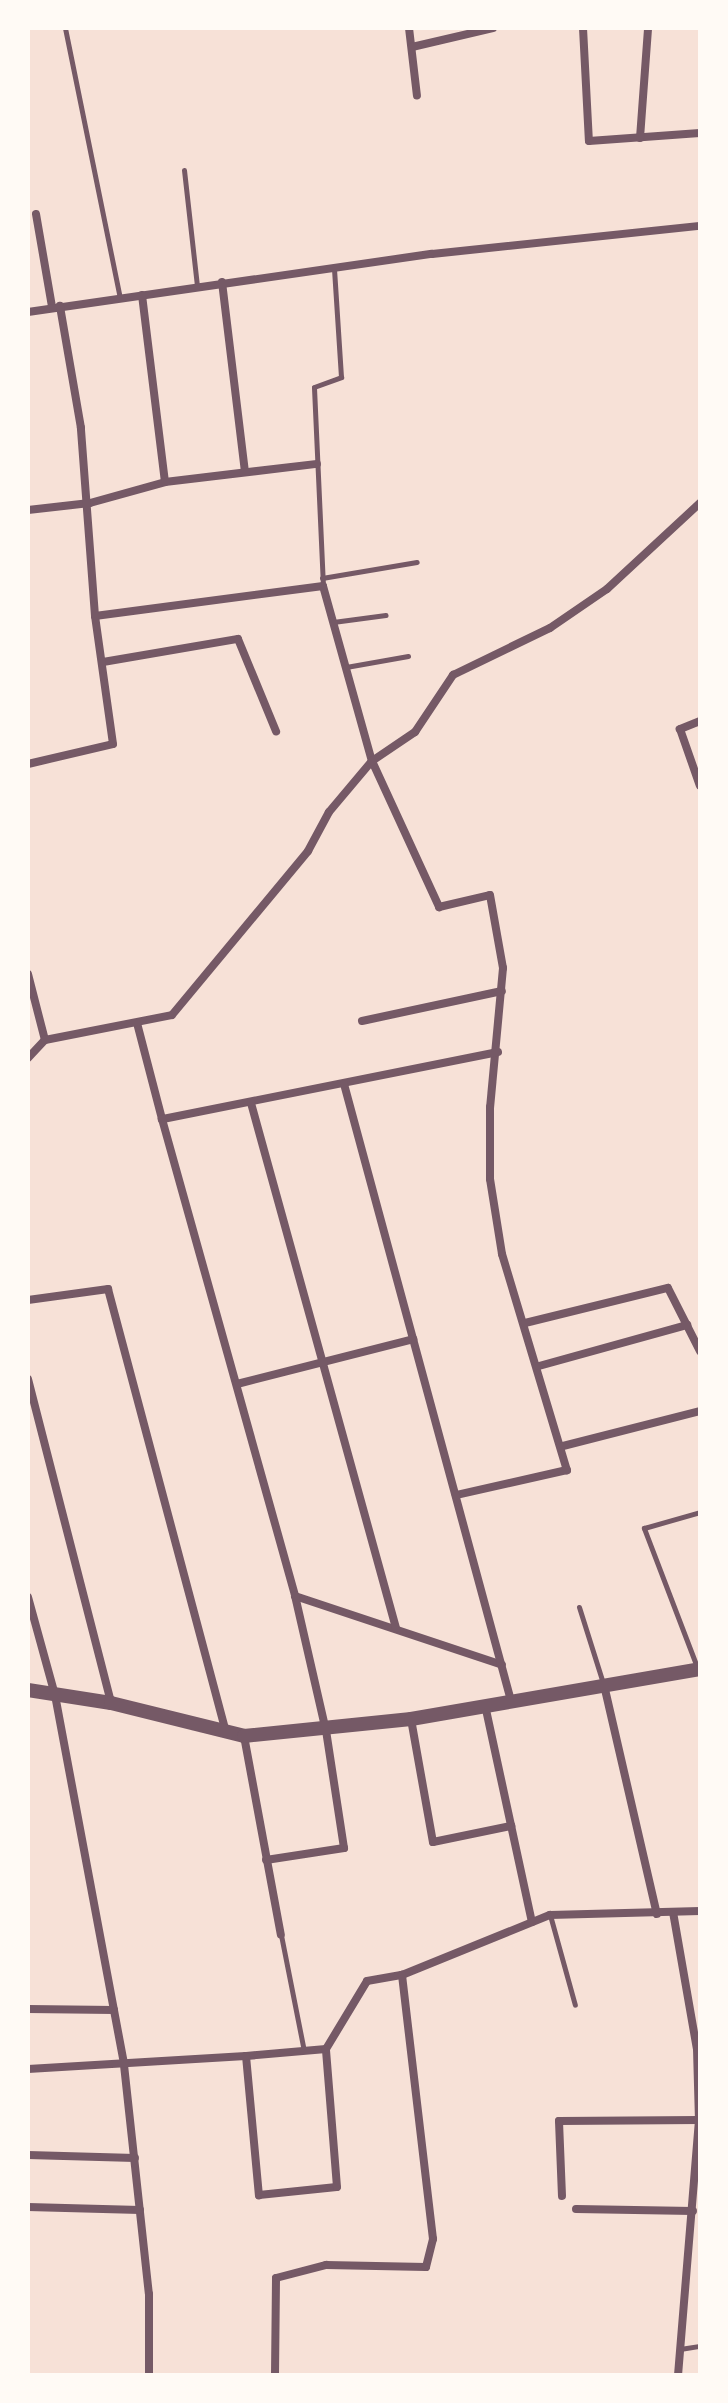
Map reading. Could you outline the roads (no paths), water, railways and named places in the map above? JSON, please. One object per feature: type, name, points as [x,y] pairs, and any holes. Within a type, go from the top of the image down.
[{"type":"street","points":[[409,28],[417,96]]},
{"type":"street","points":[[412,47],[493,28]]},
{"type":"street","points":[[583,28],[589,141],[700,133]]},
{"type":"street","points":[[640,138],[648,28]]},
{"type":"street","points":[[28,764],[113,744],[95,616],[90,503],[56,306],[36,214]]},
{"type":"street","points":[[28,312],[197,285],[700,226]]},
{"type":"street","points":[[222,282],[245,472]]},
{"type":"street","points":[[142,295],[165,482]]},
{"type":"street","points":[[28,510],[90,503],[165,482],[317,464]]},
{"type":"street","points":[[28,1058],[45,1040],[172,1015],[308,851],[329,812],[372,761],[415,732],[453,675],[550,628],[607,589],[700,503]]},
{"type":"street","points":[[95,616],[323,582],[372,761],[439,907],[490,895],[502,991],[490,1179],[502,1254],[539,1366],[567,1470],[456,1495]]},
{"type":"street","points":[[103,662],[238,639],[276,731]]},
{"type":"street","points":[[700,721],[680,729],[700,786]]},
{"type":"street","points":[[28,974],[45,1040]]},
{"type":"street","points":[[362,1021],[502,991]]},
{"type":"street","points":[[137,1023],[295,1596],[326,1731],[344,1848],[266,1860]]},
{"type":"street","points":[[162,1119],[498,1052]]},
{"type":"street","points":[[344,1084],[511,1701]]},
{"type":"street","points":[[251,1103],[326,1361],[396,1628]]},
{"type":"street","points":[[525,1323],[668,1288],[700,1351]]},
{"type":"street","points":[[28,1300],[108,1289],[226,1734]]},
{"type":"street","points":[[539,1366],[687,1325]]},
{"type":"street","points":[[237,1384],[413,1339]]},
{"type":"street","points":[[28,1379],[111,1703]]},
{"type":"street","points":[[563,1446],[700,1411]]},
{"type":"street","points":[[295,1596],[502,1665]]},
{"type":"street","points":[[28,1597],[55,1695],[124,2065],[149,2294],[149,2375]]},
{"type":"street","points":[[28,1690],[111,1703],[244,1736],[326,1731],[411,1719],[699,1670]]},
{"type":"street","points":[[603,1684],[657,1914]]},
{"type":"street","points":[[485,1705],[532,1922]]},
{"type":"street","points":[[411,1719],[433,1842],[511,1826]]},
{"type":"street","points":[[244,1736],[281,1935]]},
{"type":"street","points":[[246,2056],[259,2195],[337,2187],[326,2049],[367,1981],[402,1975],[550,1915],[700,1911]]},
{"type":"street","points":[[673,1912],[697,2049],[699,2120],[678,2375]]},
{"type":"street","points":[[275,2375],[276,2278],[326,2265],[426,2267],[433,2239],[402,1975]]},
{"type":"street","points":[[28,2009],[114,2010]]},
{"type":"street","points":[[28,2069],[124,2065],[326,2049]]},
{"type":"street","points":[[562,2196],[559,2121],[699,2120]]},
{"type":"street","points":[[28,2155],[135,2158]]},
{"type":"street","points":[[28,2207],[140,2210]]},
{"type":"street","points":[[576,2209],[693,2211]]},
{"type":"lane","points":[[65,28],[120,298]]},
{"type":"lane","points":[[184,170],[197,285]]},
{"type":"lane","points":[[334,268],[341,377],[314,387],[323,582],[417,562]]},
{"type":"lane","points":[[333,622],[386,615]]},
{"type":"lane","points":[[346,667],[408,656]]},
{"type":"lane","points":[[699,1670],[644,1528],[700,1512]]},
{"type":"lane","points":[[579,1607],[603,1684]]},
{"type":"lane","points":[[550,1915],[575,2005]]},
{"type":"lane","points":[[281,1935],[304,2052]]},
{"type":"lane","points":[[680,2349],[700,2346]]}]
